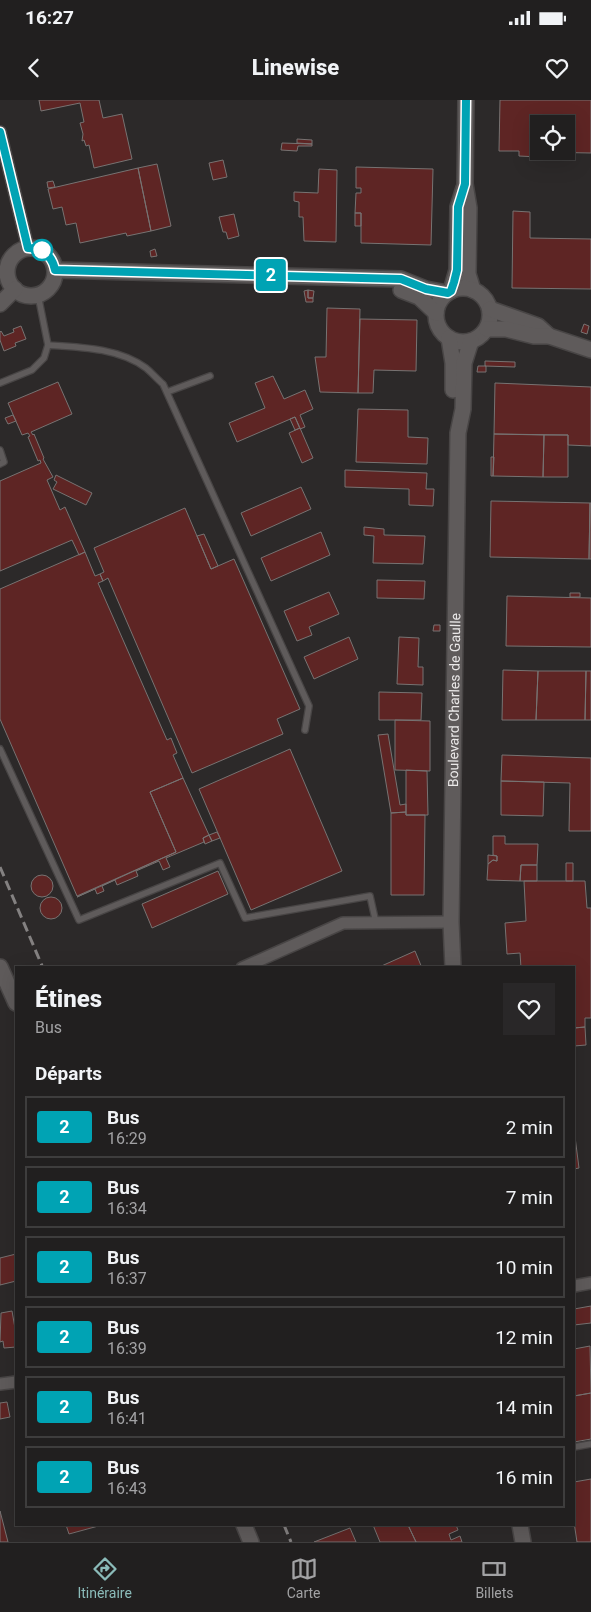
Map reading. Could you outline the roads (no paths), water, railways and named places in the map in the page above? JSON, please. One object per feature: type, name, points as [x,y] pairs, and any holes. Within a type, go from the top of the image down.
[{"type":"street","points":[[466,100],[465,184],[469,208],[468,274],[473,290]]},
{"type":"street","points":[[0,132],[28,248]]},
{"type":"street","points":[[449,292],[457,270],[458,207],[465,184]]},
{"type":"street","points":[[28,248],[43,251],[53,262],[55,270],[51,285],[38,295],[25,295],[14,289],[7,276],[7,268],[14,254],[28,248]]},
{"type":"street","points":[[55,270],[335,276],[377,280],[401,279],[426,289],[449,292]]},
{"type":"street","points":[[377,280],[419,297],[436,313]]},
{"type":"street","points":[[458,288],[473,290],[482,295],[490,309],[487,329],[481,336],[471,341],[457,342],[449,338],[438,326],[436,313],[439,302],[449,292],[458,288]]},
{"type":"street","points":[[0,304],[14,289]]},
{"type":"street","points":[[490,309],[538,326],[549,336]]},
{"type":"street","points":[[487,329],[506,329],[534,336],[549,336],[591,350]]},
{"type":"street","name":"Boulevard Charles de Gaulle","points":[[449,338],[453,363],[452,409],[458,433]]},
{"type":"street","name":"Boulevard Charles de Gaulle","points":[[453,966],[451,922],[458,433],[463,409],[464,363],[471,341]]},
{"type":"street","points":[[247,966],[343,924],[451,922]]},
{"type":"street","points":[[0,967],[15,1001]]},
{"type":"street","points":[[575,1286],[591,1283]]},
{"type":"street","points":[[0,1384],[15,1382]]},
{"type":"street","points":[[244,1526],[251,1542]]},
{"type":"street","points":[[520,1526],[523,1542]]},
{"type":"lane","points":[[0,383],[32,370],[44,358],[48,345],[38,295]]},
{"type":"lane","points":[[48,345],[77,347],[118,354],[145,368],[163,384],[309,706],[305,730]]},
{"type":"lane","points":[[167,392],[210,376]]},
{"type":"lane","points":[[0,450],[4,462],[0,464]]},
{"type":"lane","points":[[0,749],[79,920],[220,863],[245,918],[370,896],[376,923]]},
{"type":"lane","points":[[575,1447],[591,1444]]},
{"type":"railway","points":[[0,867],[42,966]]},
{"type":"railway","points":[[284,1526],[291,1542]]}]
